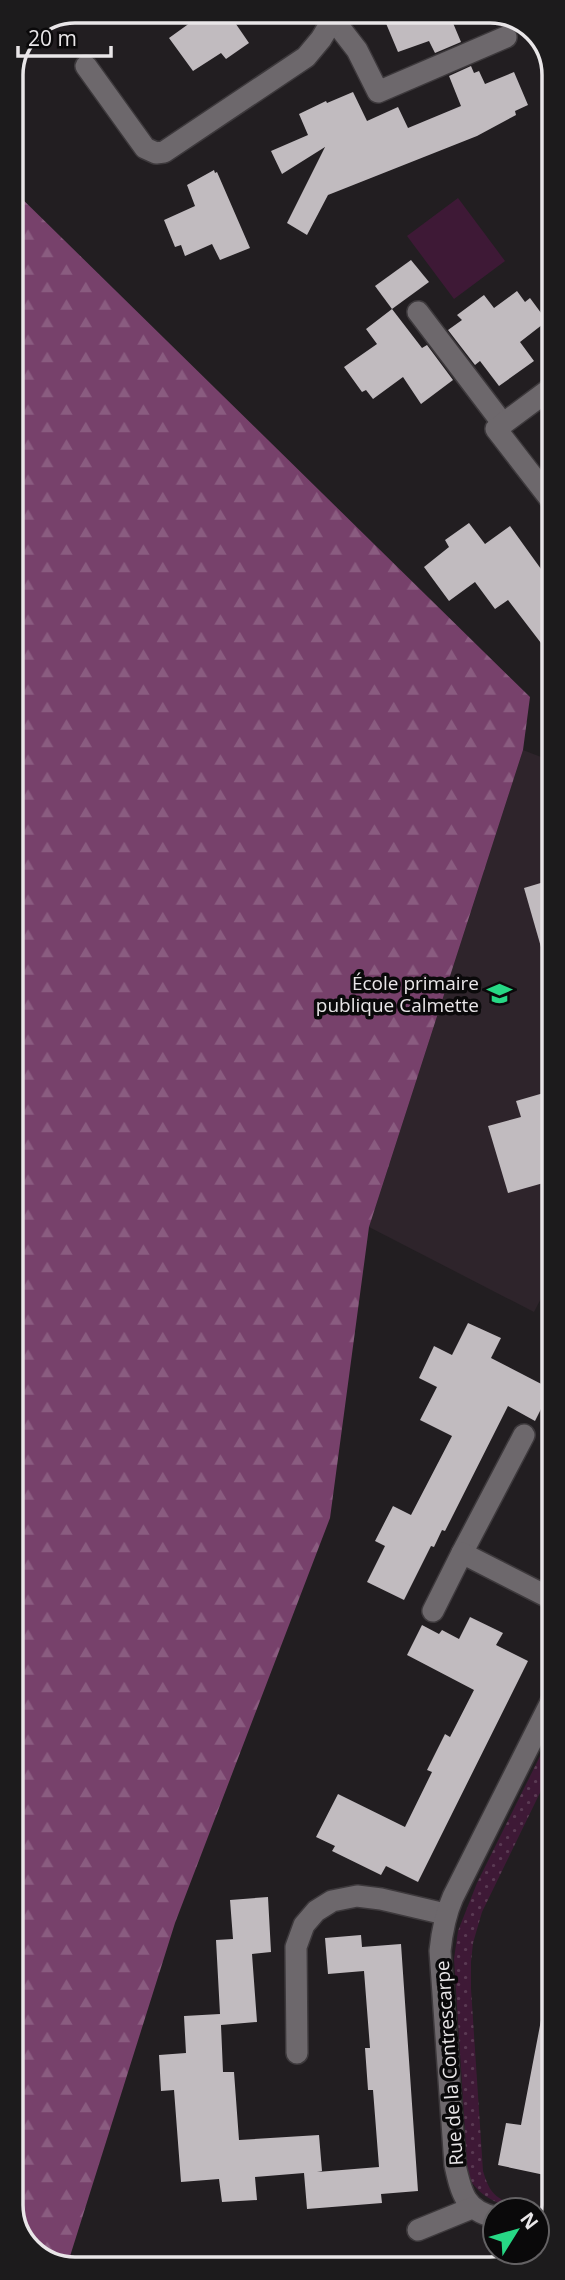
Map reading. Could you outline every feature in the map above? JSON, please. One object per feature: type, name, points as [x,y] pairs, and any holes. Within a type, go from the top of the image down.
[{"type":"street","points":[[86,66],[145,148],[156,153],[164,152],[306,57],[330,23]]},
{"type":"street","points":[[340,23],[378,92],[506,37]]},
{"type":"street","points":[[418,312],[503,424]]},
{"type":"street","points":[[542,395],[496,429],[542,488]]},
{"type":"street","points":[[433,1611],[524,1435]]},
{"type":"street","points":[[463,1553],[542,1595]]},
{"type":"street","name":"Rue de la Contrescarpe","points":[[472,2208],[464,2196],[455,2165],[440,1951],[446,1914],[542,1720]]},
{"type":"street","points":[[297,2053],[296,1947],[304,1925],[316,1911],[332,1901],[357,1896],[446,1914]]},
{"type":"street","points":[[418,2230],[472,2208],[481,2213]]},
{"type":"shaded area","points":[[458,198],[505,261],[454,299],[407,236]]},
{"type":"shaded area","name":"École primaire publique Calmette","points":[[523,750],[542,757],[542,1296],[534,1312],[369,1227]]},
{"type":"shaded area","points":[[542,1752],[542,1789],[482,1912],[473,1943],[471,1962],[483,2171],[491,2190],[497,2196],[487,2196],[468,2177],[454,1959],[458,1931],[477,1883]]},
{"type":"green space","points":[[23,200],[530,697],[523,750],[369,1227],[330,1518],[175,1923],[70,2257],[55,2253],[40,2244],[30,2231],[23,2205]]},
{"type":"building","points":[[190,23],[235,23],[249,43],[226,59],[221,53],[193,71],[169,38]]},
{"type":"building","points":[[386,23],[453,23],[461,42],[435,53],[429,41],[398,52]]},
{"type":"building","points":[[471,66],[474,73],[479,71],[485,84],[514,72],[528,105],[515,111],[516,115],[477,136],[328,195],[307,235],[287,223],[325,147],[282,174],[271,151],[308,135],[299,114],[353,92],[367,121],[398,107],[408,128],[461,106],[449,76]]},
{"type":"building","points":[[214,170],[250,248],[220,260],[212,244],[185,256],[181,245],[175,247],[164,220],[195,206],[187,185]]},
{"type":"building","points":[[411,260],[429,282],[392,309],[375,286]]},
{"type":"building","points":[[517,291],[525,302],[530,298],[542,314],[542,325],[520,342],[534,361],[499,386],[480,361],[475,365],[448,330],[462,320],[457,315],[484,295],[494,308]]},
{"type":"building","points":[[392,309],[422,348],[427,345],[453,380],[421,404],[403,377],[373,399],[366,390],[362,392],[344,367],[377,344],[366,329]]},
{"type":"building","points":[[469,523],[485,544],[510,526],[542,570],[542,644],[508,600],[495,609],[475,582],[449,601],[424,567],[449,547],[445,540]]},
{"type":"building","points":[[542,883],[542,951],[524,888]]},
{"type":"building","points":[[542,1093],[542,1183],[508,1193],[488,1126],[521,1117],[516,1101]]},
{"type":"building","points":[[468,1323],[501,1338],[491,1358],[542,1384],[542,1407],[535,1421],[508,1406],[445,1531],[442,1530],[434,1547],[431,1546],[404,1600],[367,1582],[385,1546],[375,1541],[393,1506],[411,1515],[452,1436],[420,1420],[437,1387],[419,1378],[434,1346],[452,1355]]},
{"type":"building","points":[[470,1617],[503,1633],[496,1645],[528,1661],[418,1882],[386,1866],[381,1875],[332,1851],[335,1846],[316,1837],[338,1794],[405,1827],[432,1772],[427,1770],[445,1734],[450,1737],[474,1690],[407,1655],[422,1625],[439,1634],[442,1630],[459,1639]]},
{"type":"building","points":[[268,1897],[271,1952],[252,1954],[257,2022],[221,2025],[223,2072],[234,2072],[239,2140],[319,2135],[322,2171],[317,2172],[379,2167],[373,2090],[368,2090],[365,2048],[370,2048],[364,1971],[328,1974],[325,1938],[361,1935],[362,1947],[401,1944],[418,2191],[381,2194],[382,2203],[307,2209],[304,2173],[255,2177],[257,2200],[222,2202],[219,2179],[181,2182],[174,2090],[161,2091],[159,2055],[186,2053],[184,2016],[220,2014],[216,1940],[233,1939],[230,1900]]},
{"type":"building","points":[[542,2015],[542,2174],[498,2165],[506,2123],[521,2125]]},
{"type":"place","name":"École primaire publique Calmette","points":[[499,994]]}]
